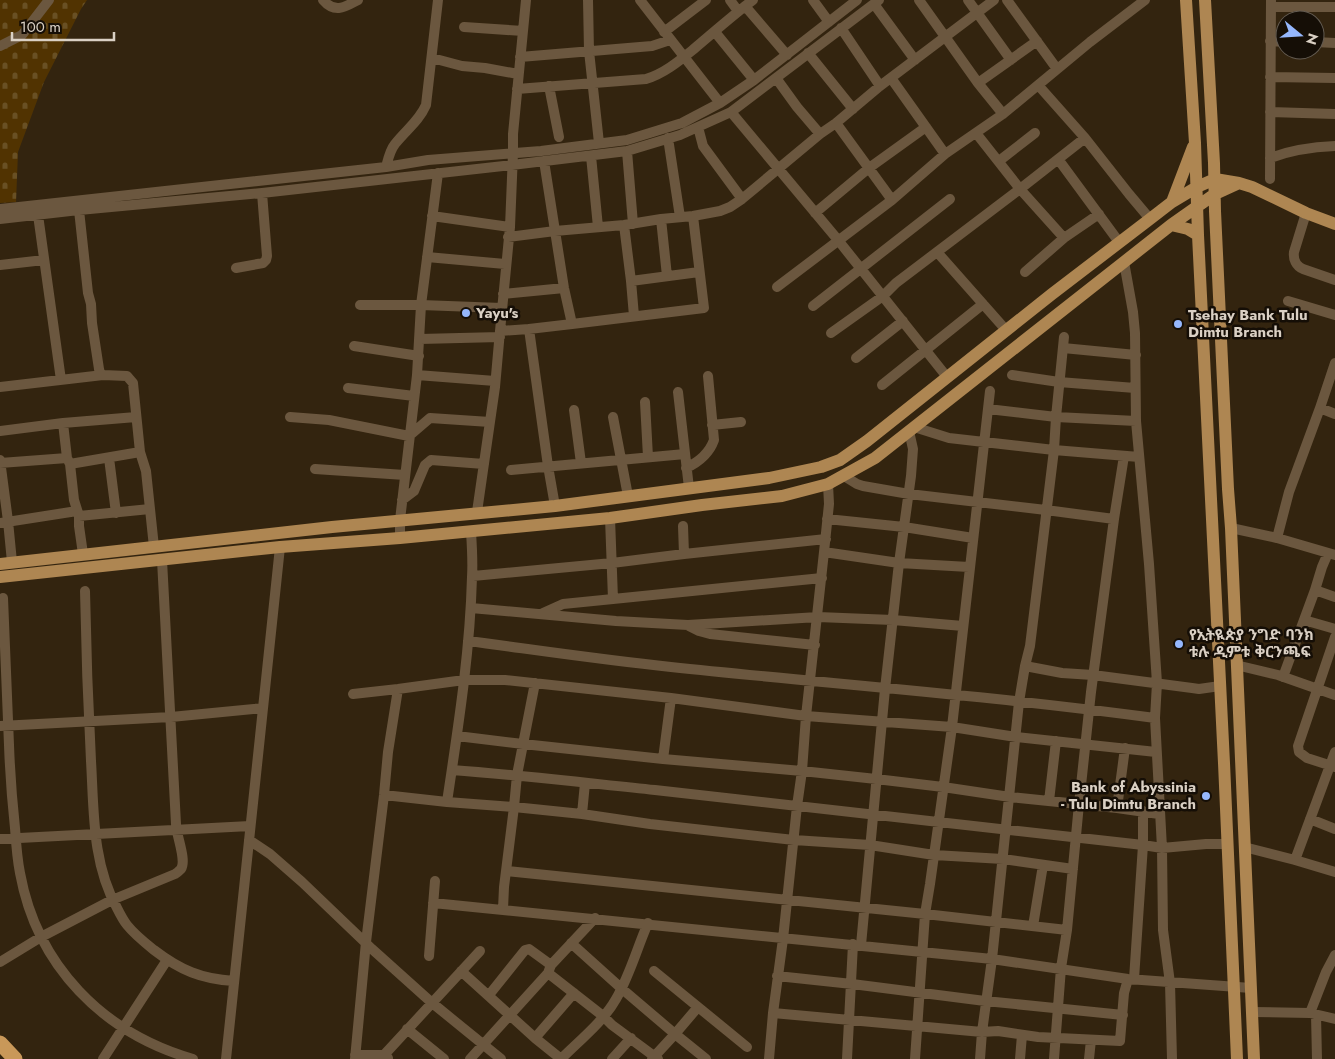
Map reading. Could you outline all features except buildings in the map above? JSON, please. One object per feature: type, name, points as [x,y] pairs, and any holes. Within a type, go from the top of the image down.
[{"type":"highway","points":[[0,1043],[15,1059]]},
{"type":"main road","points":[[1186,0],[1195,143],[1237,1059]]},
{"type":"main road","points":[[1205,0],[1231,528],[1254,1059]]},
{"type":"main road","points":[[1172,202],[1195,143]]},
{"type":"main road","points":[[1214,163],[1234,184]]},
{"type":"main road","points":[[6,563],[233,537],[477,512],[555,506],[769,478],[821,467],[840,460],[866,441],[1119,242],[1172,202],[1197,187],[1214,179],[1259,190],[1306,213],[1335,224]]},
{"type":"main road","points":[[0,576],[280,547],[471,532],[610,518],[782,496],[828,484],[875,458],[1171,225],[1215,194],[1234,184]]},
{"type":"main road","points":[[1215,211],[1234,184]]},
{"type":"main road","points":[[1171,225],[1188,229],[1198,235]]},
{"type":"street","points":[[0,46],[22,35],[49,0]]},
{"type":"street","points":[[323,0],[331,7],[344,8],[358,0]]},
{"type":"street","points":[[386,167],[395,144],[418,120],[426,106],[438,0]]},
{"type":"street","points":[[477,512],[500,334],[509,232],[513,134],[526,0]]},
{"type":"street","points":[[588,0],[589,51],[599,143]]},
{"type":"street","points":[[640,0],[720,103]]},
{"type":"street","points":[[520,57],[652,46],[667,36],[706,0]]},
{"type":"street","points":[[730,0],[746,6],[786,55]]},
{"type":"street","points":[[812,0],[829,22]]},
{"type":"street","points":[[0,209],[386,167],[428,160],[541,151],[627,140],[682,123],[720,103],[754,80],[857,0]]},
{"type":"street","points":[[919,0],[978,83],[1003,114]]},
{"type":"street","points":[[968,0],[1011,60]]},
{"type":"street","points":[[432,216],[509,232],[555,231],[629,224],[720,211],[742,198],[880,86],[994,0]]},
{"type":"street","points":[[1007,0],[1057,69]]},
{"type":"street","points":[[777,286],[892,200],[945,154],[1003,114],[1144,0]]},
{"type":"street","points":[[0,219],[262,193],[627,151],[668,138],[731,112],[877,2],[915,60]]},
{"type":"street","points":[[1270,179],[1271,3],[1335,7]]},
{"type":"street","points":[[517,88],[646,79],[659,75],[685,57],[746,6]]},
{"type":"street","points":[[464,27],[523,31]]},
{"type":"street","points":[[841,28],[880,86]]},
{"type":"street","points":[[715,32],[754,80]]},
{"type":"street","points":[[978,83],[1037,41]]},
{"type":"street","points":[[1270,41],[1275,41]]},
{"type":"street","points":[[808,53],[853,109]]},
{"type":"street","points":[[432,58],[462,66],[518,74]]},
{"type":"street","points":[[1270,77],[1335,78]]},
{"type":"street","points":[[776,78],[820,134]]},
{"type":"street","points":[[891,78],[945,154]]},
{"type":"street","points":[[1038,85],[1085,138],[1150,219]]},
{"type":"street","points":[[550,86],[559,137]]},
{"type":"street","points":[[731,112],[838,240],[947,377]]},
{"type":"street","points":[[1270,112],[1335,114]]},
{"type":"street","points":[[836,123],[892,200]]},
{"type":"street","points":[[698,126],[703,146],[742,198]]},
{"type":"street","points":[[815,213],[869,168],[926,127]]},
{"type":"street","points":[[976,133],[1020,189],[1064,238]]},
{"type":"street","points":[[999,161],[1034,134]]},
{"type":"street","points":[[668,138],[680,217]]},
{"type":"street","points":[[832,332],[883,296],[896,283],[1085,138]]},
{"type":"street","points":[[1270,158],[1282,153],[1312,147],[1335,146]]},
{"type":"street","points":[[627,151],[631,281],[634,316]]},
{"type":"street","points":[[591,156],[598,227]]},
{"type":"street","points":[[1058,159],[1119,242]]},
{"type":"street","points":[[544,161],[564,288],[572,324]]},
{"type":"street","points":[[400,538],[402,500],[417,375],[421,305],[438,173]]},
{"type":"street","points":[[236,268],[263,263],[266,260],[262,193]]},
{"type":"street","points":[[813,306],[950,199]]},
{"type":"street","points":[[79,210],[92,323],[99,369],[103,375]]},
{"type":"street","points":[[1306,213],[1294,252],[1295,261],[1303,269],[1335,280]]},
{"type":"street","points":[[1026,272],[1064,238],[1099,214]]},
{"type":"street","points":[[38,215],[61,380]]},
{"type":"street","points":[[420,339],[500,334],[704,308],[693,216]]},
{"type":"street","points":[[662,219],[667,276]]},
{"type":"street","points":[[937,252],[1006,330]]},
{"type":"street","points":[[427,257],[505,264]]},
{"type":"street","points":[[0,265],[44,260]]},
{"type":"street","points":[[1124,262],[1133,312],[1136,355],[1136,421],[1149,564],[1157,683],[1155,718],[1162,848],[1163,930],[1170,982],[1172,1059]]},
{"type":"street","points":[[631,281],[700,272]]},
{"type":"street","points":[[503,294],[564,288]]},
{"type":"street","points":[[1288,301],[1335,315]]},
{"type":"street","points":[[882,385],[983,304]]},
{"type":"street","points":[[360,305],[502,308]]},
{"type":"street","points":[[856,358],[903,321]]},
{"type":"street","points":[[529,329],[555,506]]},
{"type":"street","points":[[980,1059],[1020,702],[1030,646],[1054,450],[1064,337]]},
{"type":"street","points":[[354,346],[418,356]]},
{"type":"street","points":[[1063,348],[1136,355]]},
{"type":"street","points":[[1277,538],[1289,492],[1320,408],[1333,379],[1335,363]]},
{"type":"street","points":[[0,387],[103,375],[127,376],[133,383],[140,452],[146,472],[154,547]]},
{"type":"street","points":[[417,375],[495,381]]},
{"type":"street","points":[[1012,375],[1059,382],[1135,388]]},
{"type":"street","points":[[686,468],[698,462],[710,449],[714,440],[708,376]]},
{"type":"street","points":[[348,388],[414,396]]},
{"type":"street","points":[[915,1059],[925,914],[952,727],[990,391]]},
{"type":"street","points":[[678,392],[689,488]]},
{"type":"street","points":[[645,402],[648,457]]},
{"type":"street","points":[[1320,408],[1335,414]]},
{"type":"street","points":[[988,409],[1136,421]]},
{"type":"street","points":[[574,410],[581,463]]},
{"type":"street","points":[[0,431],[63,423],[136,417]]},
{"type":"street","points":[[290,417],[329,420],[409,436]]},
{"type":"street","points":[[613,417],[628,496]]},
{"type":"street","points":[[409,436],[430,418],[490,422]]},
{"type":"street","points":[[712,425],[741,422]]},
{"type":"street","points":[[63,423],[83,554]]},
{"type":"street","points":[[847,1059],[852,984],[864,908],[885,689],[899,562],[909,494],[912,449],[911,429],[950,438],[1054,450],[1139,457]]},
{"type":"street","points":[[6,563],[0,462],[69,461],[109,458],[140,452]]},
{"type":"street","points":[[511,470],[685,454]]},
{"type":"street","points":[[1054,1059],[1061,968],[1067,930],[1089,709],[1124,456]]},
{"type":"street","points":[[109,458],[116,513]]},
{"type":"street","points":[[402,500],[414,491],[425,465],[431,460],[484,464]]},
{"type":"street","points":[[315,469],[405,475]]},
{"type":"street","points":[[844,476],[863,486],[909,494],[1114,519]]},
{"type":"street","points":[[769,1059],[818,617],[826,539],[828,484]]},
{"type":"street","points":[[4,522],[78,513],[116,513],[150,509]]},
{"type":"street","points":[[610,518],[613,599]]},
{"type":"street","points":[[827,519],[904,527],[973,538]]},
{"type":"street","points":[[683,526],[684,554]]},
{"type":"street","points":[[1231,528],[1277,538],[1332,554],[1322,567],[1283,677]]},
{"type":"street","points":[[447,802],[464,680],[471,608],[473,576],[471,532]]},
{"type":"street","points":[[473,576],[612,563],[826,539]]},
{"type":"street","points":[[226,1059],[280,547]]},
{"type":"street","points":[[824,552],[899,562],[969,567]]},
{"type":"street","points":[[0,962],[41,937],[112,900],[175,874],[181,869],[183,864],[176,830],[162,560]]},
{"type":"street","points":[[543,614],[563,604],[822,578]]},
{"type":"street","points":[[1315,590],[1335,597]]},
{"type":"street","points":[[85,591],[89,722],[96,835],[104,879],[112,900],[130,929],[167,960],[200,976],[215,980],[234,981]]},
{"type":"street","points":[[3,598],[4,726],[16,839],[20,873],[29,907],[41,937],[59,967],[73,986],[88,1001],[145,1041],[193,1059]]},
{"type":"street","points":[[471,608],[616,621],[688,625],[818,617],[893,620],[963,626]]},
{"type":"street","points":[[1304,620],[1335,630]]},
{"type":"street","points":[[688,625],[710,634],[814,644]]},
{"type":"street","points":[[1333,766],[1306,758],[1299,752],[1298,746],[1335,637]]},
{"type":"street","points":[[468,641],[668,667],[1089,709],[1155,718]]},
{"type":"street","points":[[1236,665],[1283,677],[1335,695]]},
{"type":"street","points":[[1025,666],[1199,689],[1220,686]]},
{"type":"street","points":[[353,694],[464,680],[505,680],[671,698],[806,716],[952,727],[1156,752]]},
{"type":"street","points":[[503,909],[517,775],[535,683]]},
{"type":"street","points":[[398,689],[388,752],[355,1057],[386,1057],[407,1029],[480,951]]},
{"type":"street","points":[[664,759],[671,698]]},
{"type":"street","points":[[4,726],[171,718],[263,708]]},
{"type":"street","points":[[457,736],[664,759],[802,771],[1159,814]]},
{"type":"street","points":[[1050,801],[1056,741]]},
{"type":"street","points":[[1117,808],[1124,748]]},
{"type":"street","points":[[1295,860],[1333,766],[1335,752]]},
{"type":"street","points":[[452,770],[665,791],[1162,848],[1227,844]]},
{"type":"street","points":[[582,814],[585,783]]},
{"type":"street","points":[[384,795],[582,814],[650,824],[794,840],[870,845],[934,855],[1003,859],[1073,869]]},
{"type":"street","points":[[773,1013],[982,1032],[998,1031],[1022,1035],[1120,1042],[1124,994],[1131,979],[1143,845],[1143,812]]},
{"type":"street","points":[[1310,819],[1335,829]]},
{"type":"street","points":[[0,839],[250,826]]},
{"type":"street","points":[[249,840],[270,854],[431,1002],[501,1059]]},
{"type":"street","points":[[1244,847],[1335,872]]},
{"type":"street","points":[[1033,926],[1043,865]]},
{"type":"street","points":[[507,871],[996,921],[1067,930]]},
{"type":"street","points":[[429,956],[434,881]]},
{"type":"street","points":[[433,902],[702,931],[992,959],[1131,979],[1251,988]]},
{"type":"street","points":[[470,1059],[595,918]]},
{"type":"street","points":[[462,972],[561,1059],[604,1016],[616,998],[626,980],[648,924]]},
{"type":"street","points":[[571,943],[621,988],[706,1059]]},
{"type":"street","points":[[489,995],[524,950],[529,949],[574,993],[655,1058],[698,1007]]},
{"type":"street","points":[[1317,1059],[1313,1014],[1326,972],[1335,955]]},
{"type":"street","points":[[104,1059],[167,960]]},
{"type":"street","points":[[654,971],[747,1048]]},
{"type":"street","points":[[777,976],[986,1002],[1123,1015]]},
{"type":"street","points":[[535,1038],[574,993]]},
{"type":"street","points":[[1252,1012],[1313,1014],[1335,1020]]},
{"type":"street","points":[[407,1029],[444,1059]]},
{"type":"street","points":[[1020,1059],[1022,1035]]},
{"type":"street","points":[[612,1059],[631,1038]]},
{"type":"street","points":[[1089,1059],[1091,1040]]},
{"type":"green space","points":[[0,0],[87,0],[44,82],[18,152],[16,202],[0,203]]},
{"type":"place","name":"Yayu's","points":[[466,313]]},
{"type":"place","name":"Tsehay Bank Tulu Dimtu Branch","points":[[1178,324]]},
{"type":"place","name":"የኢትዪጵያ ንግድ ባንክ ቱሉ ዲምቱ ቅርንጫፍ","points":[[1179,644]]},
{"type":"place","name":"Bank of Abyssinia - Tulu Dimtu Branch","points":[[1206,796]]}]
